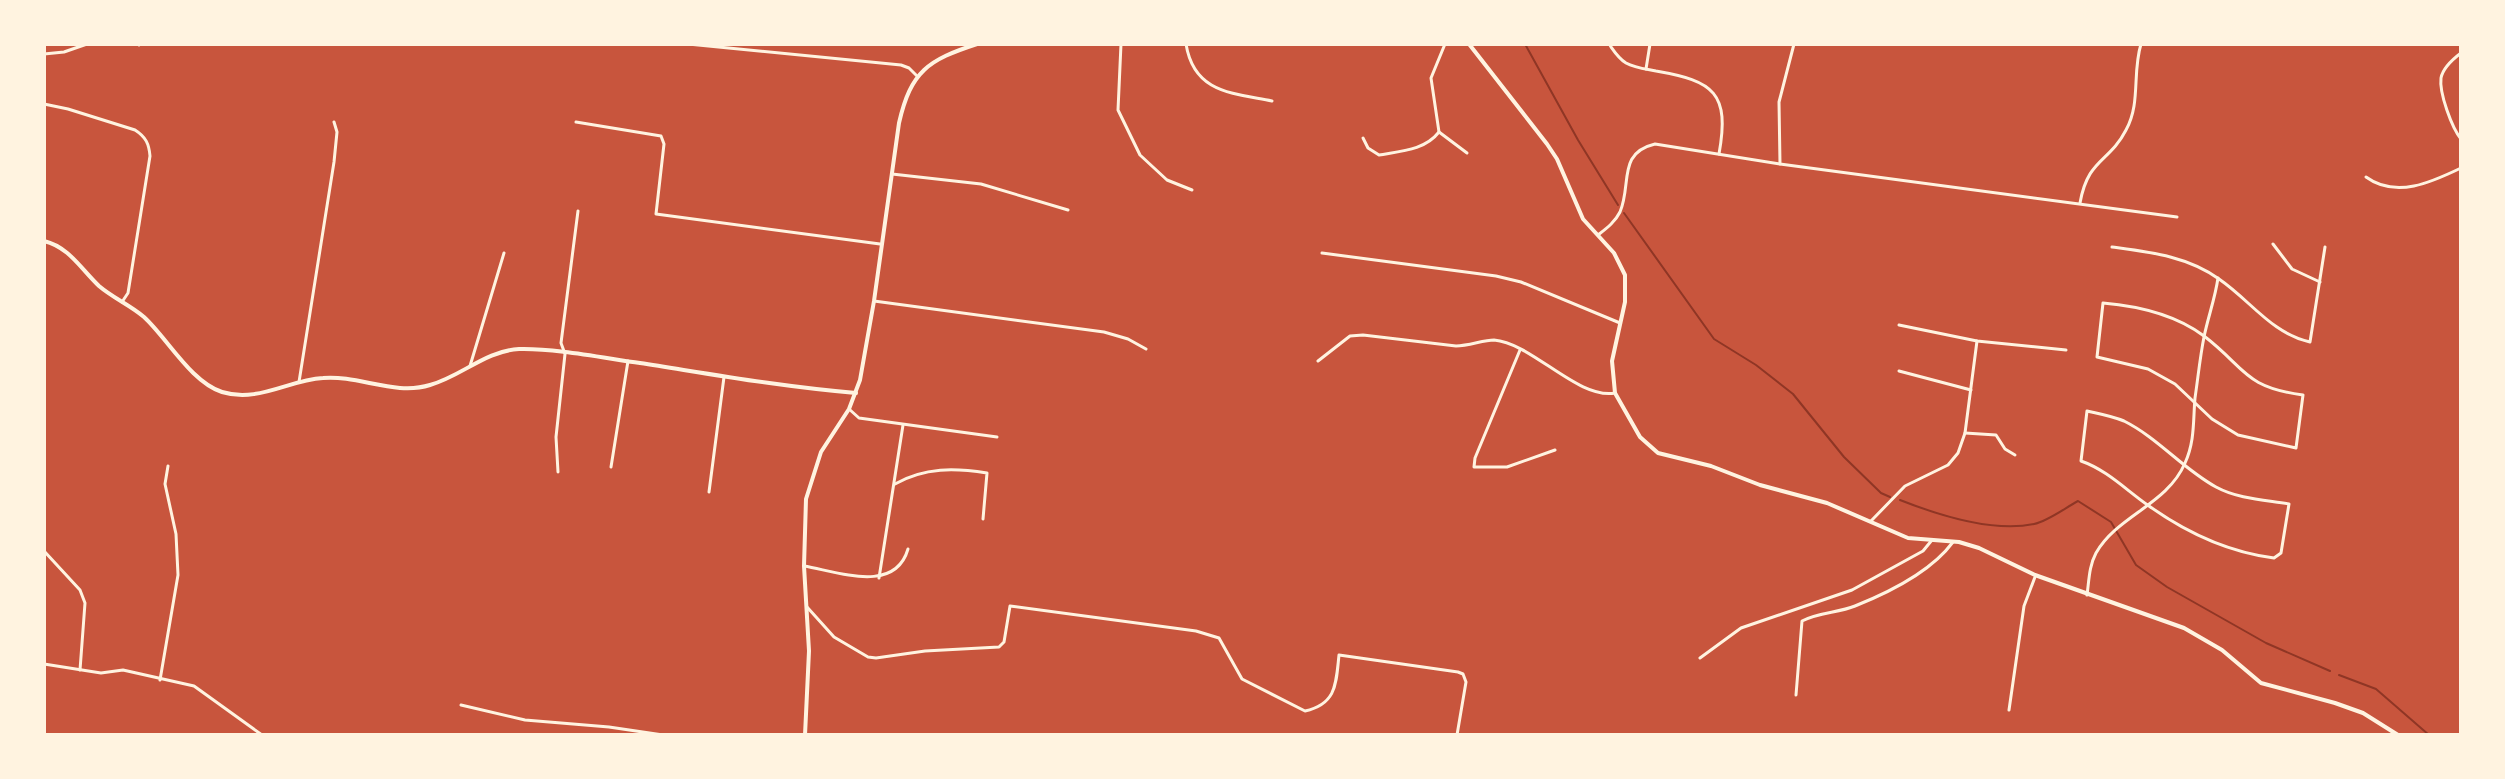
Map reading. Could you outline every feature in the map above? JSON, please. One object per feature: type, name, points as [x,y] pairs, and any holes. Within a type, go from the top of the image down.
[{"type":"main road","points":[[805,735],[809,651],[804,515],[810,482],[821,452],[856,393],[874,301],[905,97],[917,76],[933,60],[977,44]]},
{"type":"main road","points":[[1469,44],[1552,151],[1578,210],[1620,262],[1627,286],[1612,361],[1615,393],[1640,437],[1658,453],[1711,466],[1760,485],[1827,503],[1908,538],[1979,548],[2035,575],[2184,628],[2222,650],[2261,683],[2363,713],[2398,735]]},
{"type":"main road","points":[[44,241],[66,251],[100,287],[143,316],[188,367],[220,391],[261,394],[323,377],[404,390],[432,385],[505,351],[523,349],[856,393]]},
{"type":"street","points":[[44,54],[64,52],[87,44]]},
{"type":"street","points":[[688,44],[901,65],[917,76]]},
{"type":"street","points":[[1121,44],[1118,110],[1140,155],[1167,180],[1192,190]]},
{"type":"street","points":[[1186,44],[1193,67],[1209,85],[1222,91],[1272,101]]},
{"type":"street","points":[[1363,138],[1368,148],[1379,155],[1432,142],[1439,132],[1431,78],[1445,44]]},
{"type":"street","points":[[1609,44],[1624,62],[1685,76],[1712,91],[1724,113],[1719,154]]},
{"type":"street","points":[[1646,69],[1650,44]]},
{"type":"street","points":[[1780,164],[1779,102],[1794,44]]},
{"type":"street","points":[[2080,203],[2089,173],[2127,130],[2135,110],[2135,71],[2141,44]]},
{"type":"street","points":[[2461,53],[2448,65],[2441,82],[2452,125],[2461,139]]},
{"type":"street","points":[[44,104],[135,130],[143,135],[149,146],[150,156],[128,293],[122,302]]},
{"type":"street","points":[[299,382],[334,162],[337,132],[334,122]]},
{"type":"street","points":[[576,122],[661,136],[664,144],[656,214],[882,244]]},
{"type":"street","points":[[1439,132],[1467,153]]},
{"type":"street","points":[[1598,235],[1622,208],[1629,165],[1636,152],[1643,146],[1655,144],[1780,164],[2177,217]]},
{"type":"street","points":[[2366,177],[2375,184],[2403,188],[2438,179],[2461,168]]},
{"type":"street","points":[[892,174],[981,184],[1068,210]]},
{"type":"street","points":[[558,472],[556,437],[565,354],[561,343],[578,211]]},
{"type":"street","points":[[2273,244],[2292,269],[2320,282]]},
{"type":"street","points":[[2112,247],[2160,254],[2191,263],[2218,278],[2279,330],[2310,342],[2325,247]]},
{"type":"street","points":[[470,366],[504,253]]},
{"type":"street","points":[[1322,253],[1496,276],[1521,282],[1621,323]]},
{"type":"street","points":[[2087,595],[2096,554],[2118,527],[2149,506],[2185,464],[2194,434],[2204,336],[2218,278]]},
{"type":"street","points":[[874,301],[1080,328],[1128,339],[1146,349]]},
{"type":"street","points":[[2103,303],[2133,306],[2183,323],[2204,336],[2249,378],[2277,392],[2303,395],[2296,448],[2238,435],[2212,419],[2195,402],[2175,384],[2148,369],[2097,357],[2103,303]]},
{"type":"street","points":[[1899,325],[1977,341],[2066,350]]},
{"type":"street","points":[[1318,361],[1350,336],[1456,346],[1471,346],[1492,340],[1520,350],[1596,393],[1615,393]]},
{"type":"street","points":[[1871,521],[1905,486],[1948,465],[1958,453],[1965,433],[1977,341]]},
{"type":"street","points":[[1520,350],[1474,467],[1507,467],[1555,450]]},
{"type":"street","points":[[611,467],[628,361]]},
{"type":"street","points":[[1899,371],[1971,390]]},
{"type":"street","points":[[709,492],[724,377]]},
{"type":"street","points":[[849,409],[859,418],[997,437]]},
{"type":"street","points":[[2087,411],[2124,422],[2218,488],[2241,497],[2289,504],[2281,553],[2274,558],[2243,554],[2219,546],[2149,506],[2105,472],[2081,461],[2087,411]]},
{"type":"street","points":[[879,578],[903,425]]},
{"type":"street","points":[[1965,433],[1996,435],[2002,445],[2015,455]]},
{"type":"street","points":[[160,680],[178,575],[176,534],[165,484],[168,466]]},
{"type":"street","points":[[891,490],[898,482],[937,469],[987,473],[983,519]]},
{"type":"street","points":[[1700,658],[1741,628],[1852,590],[1923,551],[1932,540]]},
{"type":"street","points":[[1796,695],[1802,621],[1817,614],[1855,606],[1909,579],[1939,560],[1953,542]]},
{"type":"street","points":[[804,566],[879,578],[898,569],[908,549]]},
{"type":"street","points":[[44,551],[80,590],[85,603],[80,670]]},
{"type":"street","points":[[2009,710],[2024,606],[2035,575]]},
{"type":"street","points":[[807,607],[834,637],[868,657],[876,658],[925,651],[999,647],[1004,642],[1010,606],[1196,631],[1219,638],[1242,679],[1305,711],[1317,708],[1329,699],[1335,687],[1339,655],[1458,672],[1463,674],[1466,682],[1457,735]]},
{"type":"street","points":[[44,664],[101,673],[123,670],[202,690],[262,735]]},
{"type":"street","points":[[461,705],[525,720],[663,735]]},
{"type":"waterway","points":[[1525,44],[1618,205]]},
{"type":"waterway","points":[[1624,213],[1714,339],[1756,365],[1793,394],[1844,457],[1881,493],[1890,497]]},
{"type":"waterway","points":[[1900,500],[1948,517],[2001,526],[2034,524],[2078,501],[2111,522],[2136,565],[2167,587],[2266,643],[2330,671]]},
{"type":"waterway","points":[[2339,675],[2376,689],[2429,735]]}]
